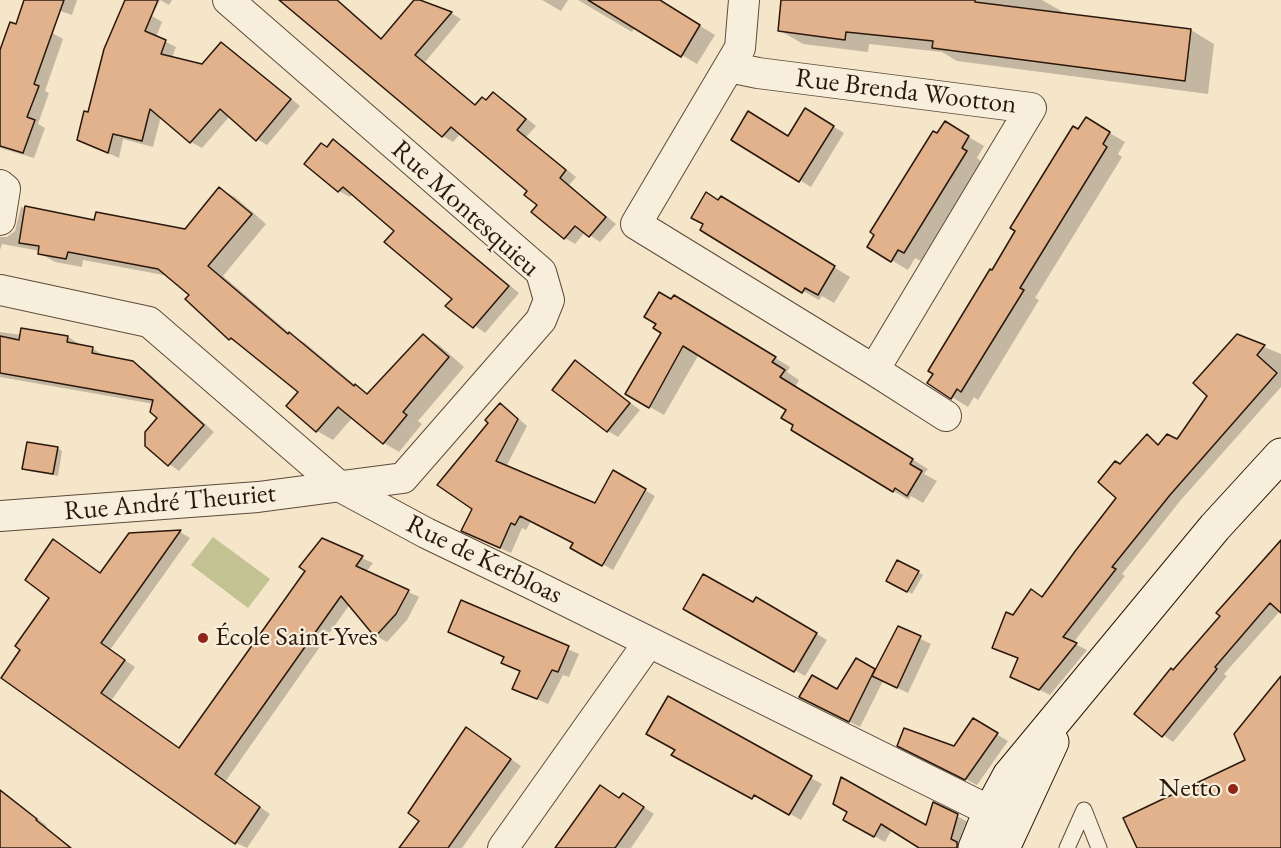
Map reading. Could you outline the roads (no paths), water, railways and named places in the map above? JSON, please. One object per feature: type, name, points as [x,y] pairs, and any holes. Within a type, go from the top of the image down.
[{"type":"street","name":"Rue Montesquieu","points":[[228,0],[541,272],[549,300],[541,320],[403,478],[339,486]]},
{"type":"street","points":[[744,0],[740,48],[636,224],[874,370],[946,417]]},
{"type":"street","name":"Rue Brenda Wootton","points":[[729,67],[758,73],[1031,108],[874,370]]},
{"type":"street","points":[[0,220],[3,187]]},
{"type":"street","name":"Rue de Kerbloas","points":[[0,290],[149,322],[339,486],[426,533],[990,812]]},
{"type":"street","points":[[975,848],[990,812],[1009,776],[1215,527],[1281,455]]},
{"type":"street","name":"Rue André Theuriet","points":[[0,516],[258,497],[339,486]]},
{"type":"street","points":[[503,848],[649,642]]},
{"type":"street","points":[[1003,848],[1068,707]]},
{"type":"lane","points":[[1067,848],[1084,810],[1099,848]]},
{"type":"place","name":"École Saint-Yves","points":[[203,638]]},
{"type":"place","name":"Netto","points":[[1233,789]]}]
